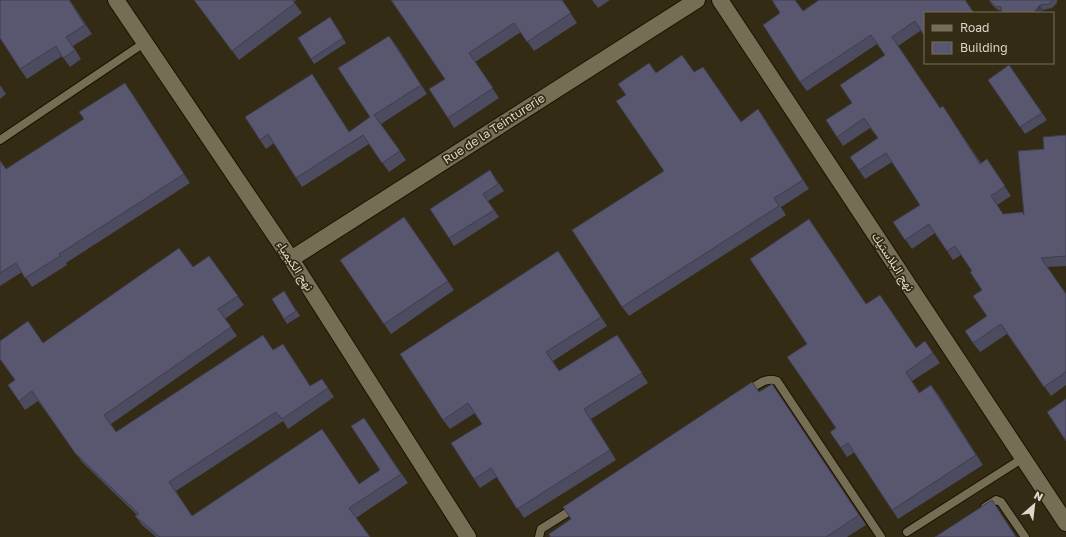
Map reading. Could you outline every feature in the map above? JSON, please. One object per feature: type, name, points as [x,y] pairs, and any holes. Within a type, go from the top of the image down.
[{"type":"street","name":"نهج الكيمياء","points":[[116,0],[291,259],[468,537]]},
{"type":"street","name":"Rue de la Teinturerie","points":[[291,259],[697,0]]},
{"type":"street","name":"نهج البلاستيك","points":[[720,0],[1066,523]]},
{"type":"lane","points":[[0,140],[144,43]]},
{"type":"lane","points":[[738,398],[764,381],[772,379],[777,381],[881,537]]},
{"type":"lane","points":[[907,532],[1023,458]]},
{"type":"lane","points":[[977,511],[996,500],[1002,502],[1025,537]]},
{"type":"lane","points":[[539,537],[541,529],[583,502]]},
{"type":"building","points":[[0,0],[69,0],[85,25],[66,37],[75,50],[63,58],[56,46],[20,69],[0,38]]},
{"type":"building","points":[[194,0],[292,0],[295,3],[232,51]]},
{"type":"building","points":[[391,0],[562,0],[571,13],[527,42],[514,23],[469,53],[493,88],[448,118],[429,89],[445,79]]},
{"type":"building","points":[[772,0],[795,0],[803,11],[819,0],[965,0],[973,12],[924,12],[924,35],[915,21],[892,37],[940,108],[943,106],[980,164],[987,159],[1005,186],[991,196],[1003,214],[1022,212],[1024,215],[1018,151],[1044,149],[1043,137],[1066,135],[1066,256],[1041,258],[1066,294],[1066,372],[1044,387],[1001,324],[973,343],[965,331],[987,316],[973,296],[982,290],[970,272],[972,271],[955,246],[947,251],[929,224],[905,240],[893,222],[920,205],[886,153],[859,170],[850,157],[878,138],[864,118],[837,137],[826,120],[852,103],[840,85],[885,55],[871,35],[800,82],[763,25],[780,13]]},
{"type":"building","points":[[989,0],[1053,0],[1049,4],[1040,5],[1034,12],[1002,12],[1001,7],[995,6]]},
{"type":"building","points":[[330,17],[343,38],[311,59],[298,38]]},
{"type":"building","points":[[389,36],[421,85],[374,115],[400,151],[382,163],[363,135],[296,178],[268,134],[260,140],[245,117],[312,74],[349,132],[370,117],[338,68]]},
{"type":"building","points":[[682,55],[694,72],[703,67],[741,122],[758,109],[803,180],[774,198],[779,206],[622,307],[572,230],[664,171],[616,101],[626,95],[618,84],[649,63],[656,73]]},
{"type":"building","points":[[1009,65],[1042,113],[1020,127],[988,80]]},
{"type":"building","points":[[125,83],[184,174],[59,254],[60,256],[25,278],[16,263],[0,273],[0,161],[6,169],[84,119],[79,112]]},
{"type":"building","points":[[490,170],[498,184],[483,194],[494,210],[449,238],[430,209]]},
{"type":"building","points":[[404,217],[448,281],[384,324],[340,260]]},
{"type":"building","points":[[809,219],[866,304],[880,295],[916,348],[925,341],[933,353],[906,372],[919,393],[931,385],[976,455],[892,510],[848,443],[841,448],[830,432],[836,428],[787,357],[807,344],[750,259]]},
{"type":"building","points":[[179,248],[193,267],[209,256],[238,296],[218,309],[231,327],[104,415],[116,432],[263,335],[273,350],[283,344],[310,386],[322,379],[328,388],[282,419],[276,412],[169,482],[192,516],[322,429],[359,484],[380,470],[351,426],[364,418],[401,474],[349,508],[370,537],[160,537],[135,516],[139,514],[75,453],[32,391],[19,401],[8,385],[15,380],[0,359],[0,341],[28,321],[43,343]]},
{"type":"building","points":[[558,251],[601,317],[546,352],[559,371],[617,335],[642,373],[584,409],[610,450],[517,509],[491,468],[474,479],[451,443],[482,424],[468,403],[443,420],[400,354]]},
{"type":"building","points":[[284,291],[296,311],[284,319],[272,299]]},
{"type":"building","points":[[752,382],[759,392],[772,384],[859,515],[826,537],[550,537],[549,534],[571,519],[563,507]]},
{"type":"building","points":[[1066,399],[1066,441],[1047,412]]},
{"type":"building","points":[[992,500],[1016,537],[935,537]]}]
